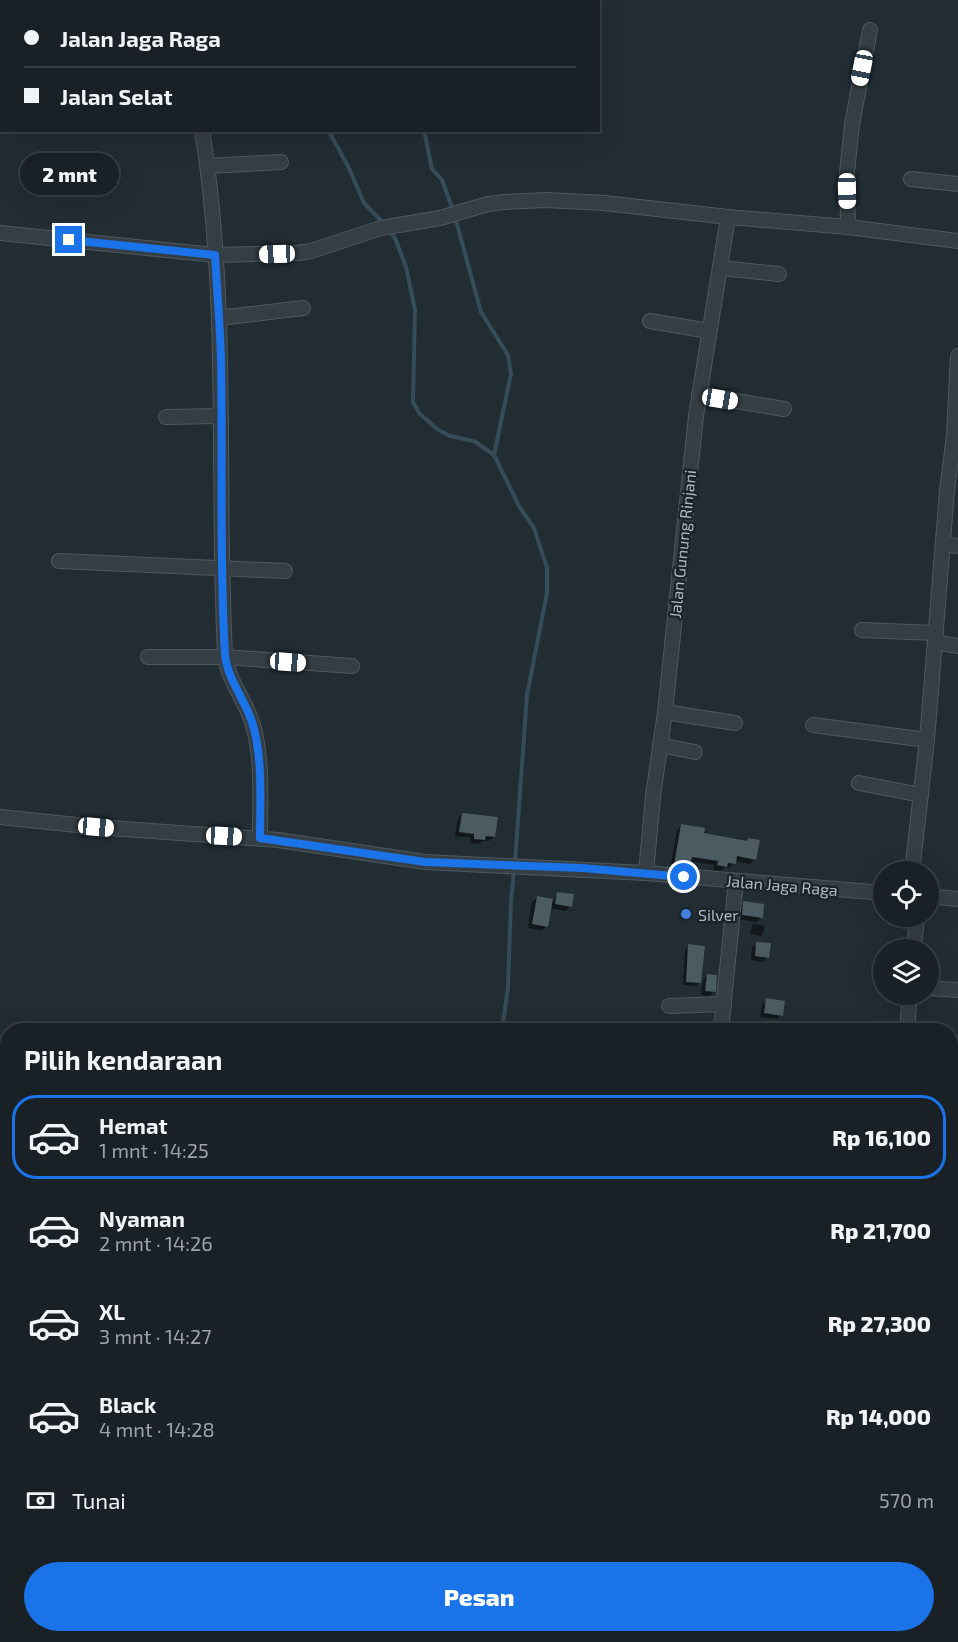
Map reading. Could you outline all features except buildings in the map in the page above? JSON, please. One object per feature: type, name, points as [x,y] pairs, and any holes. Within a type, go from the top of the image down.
[{"type":"street","points":[[848,227],[846,173],[852,124],[870,30]]},
{"type":"street","points":[[202,132],[208,166],[219,318],[225,657],[230,677],[244,700],[253,726],[259,771],[260,838]]},
{"type":"street","points":[[208,166],[281,162]]},
{"type":"street","points":[[911,180],[958,184]]},
{"type":"street","points":[[0,233],[215,255],[305,252],[381,228],[440,218],[505,201],[546,200],[604,202],[728,217],[848,227],[958,241]]},
{"type":"street","name":"Jalan Gunung Rinjani","points":[[646,873],[665,712],[689,467],[728,217]]},
{"type":"street","points":[[721,268],[779,274]]},
{"type":"street","points":[[219,318],[303,308]]},
{"type":"street","points":[[650,321],[709,331]]},
{"type":"street","points":[[913,861],[927,740],[943,544],[953,492],[958,356]]},
{"type":"street","points":[[699,395],[784,409]]},
{"type":"street","points":[[166,417],[221,416]]},
{"type":"street","points":[[943,544],[958,546]]},
{"type":"street","points":[[59,561],[285,571]]},
{"type":"street","points":[[862,630],[935,638],[958,646]]},
{"type":"street","points":[[148,657],[225,657],[352,666]]},
{"type":"street","points":[[665,712],[735,723]]},
{"type":"street","points":[[813,724],[927,740]]},
{"type":"street","points":[[660,745],[695,752]]},
{"type":"street","points":[[859,783],[921,795]]},
{"type":"street","name":"Jalan Jaga Raga","points":[[0,817],[96,827],[260,838],[425,862],[646,873],[873,892]]},
{"type":"street","points":[[722,1023],[736,881]]},
{"type":"street","points":[[939,897],[958,899]]},
{"type":"street","points":[[939,989],[958,990]]},
{"type":"street","points":[[669,1006],[724,1004]]},
{"type":"street","points":[[908,1023],[909,1005]]},
{"type":"waterway","points":[[329,132],[348,166],[364,203],[384,224]]},
{"type":"waterway","points":[[424,132],[432,169],[442,180],[453,210]]},
{"type":"waterway","points":[[455,217],[481,312],[508,355],[511,374],[494,455]]},
{"type":"waterway","points":[[388,230],[395,238],[406,267],[415,310],[413,402],[419,413],[437,429],[450,436],[474,441],[494,455],[519,506],[534,528],[547,568],[547,593],[527,695],[515,862]]},
{"type":"waterway","points":[[503,1023],[508,987],[514,870]]},
{"type":"place","name":"Silver","points":[[686,914]]},
{"type":"route","points":[[69,240],[215,255],[221,359],[225,657],[230,677],[244,700],[253,726],[259,771],[260,838],[425,862],[582,868],[684,877]]}]
